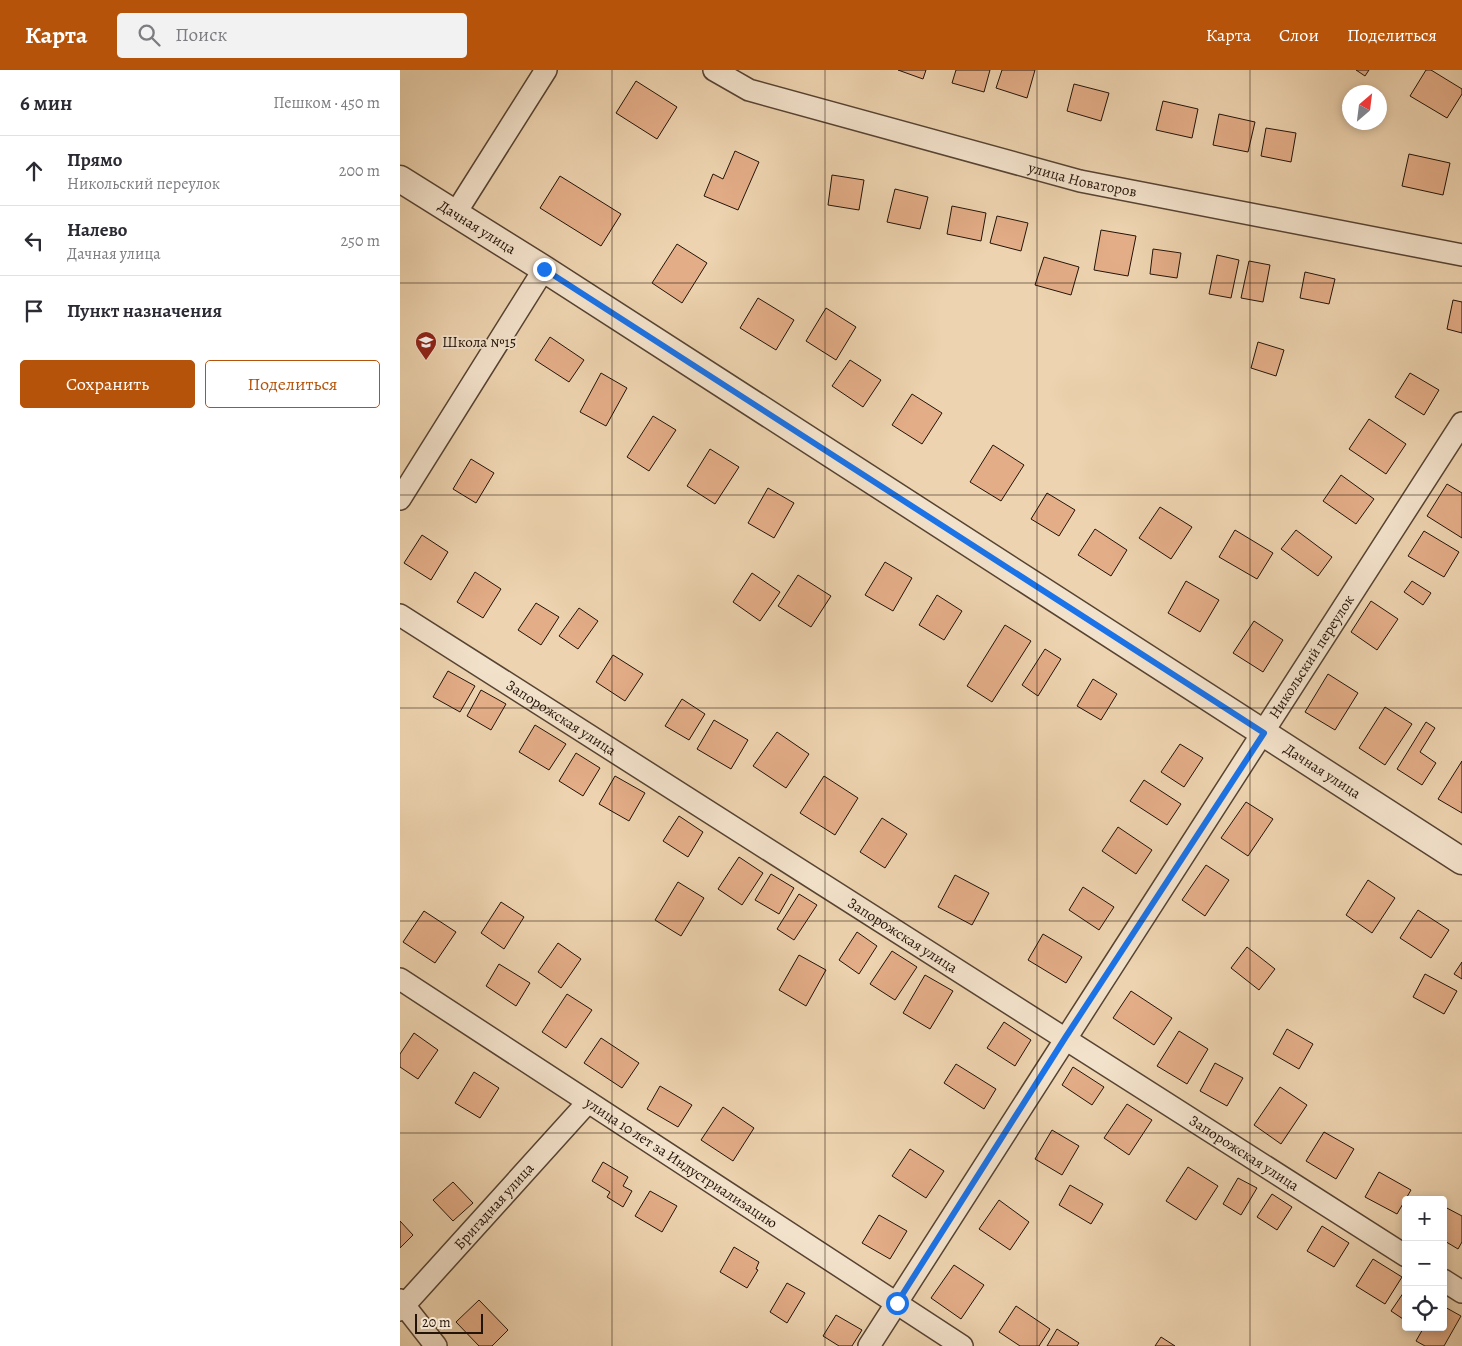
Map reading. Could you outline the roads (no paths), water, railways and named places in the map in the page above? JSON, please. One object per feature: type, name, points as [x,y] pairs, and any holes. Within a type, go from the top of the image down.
[{"type":"street","points":[[454,214],[546,70]]},
{"type":"street","name":"улица Новаторов","points":[[714,70],[749,90],[1080,181],[1462,255]]},
{"type":"street","name":"Дачная улица","points":[[400,179],[544,269],[1462,861]]},
{"type":"street","points":[[400,499],[544,269]]},
{"type":"street","name":"Никольский переулок","points":[[869,1346],[1065,1038],[1459,436]]},
{"type":"street","name":"Запорожская улица","points":[[400,615],[1402,1253]]},
{"type":"street","name":"улица 10 лет за Индустриализацию","points":[[400,979],[962,1346]]},
{"type":"street","name":"Бригадная улица","points":[[401,1305],[588,1102]]},
{"type":"street","points":[[1447,1283],[1462,1292]]},
{"type":"street","points":[[401,1305],[436,1346]]},
{"type":"place","name":"Школа №15","points":[[426,361]]}]
